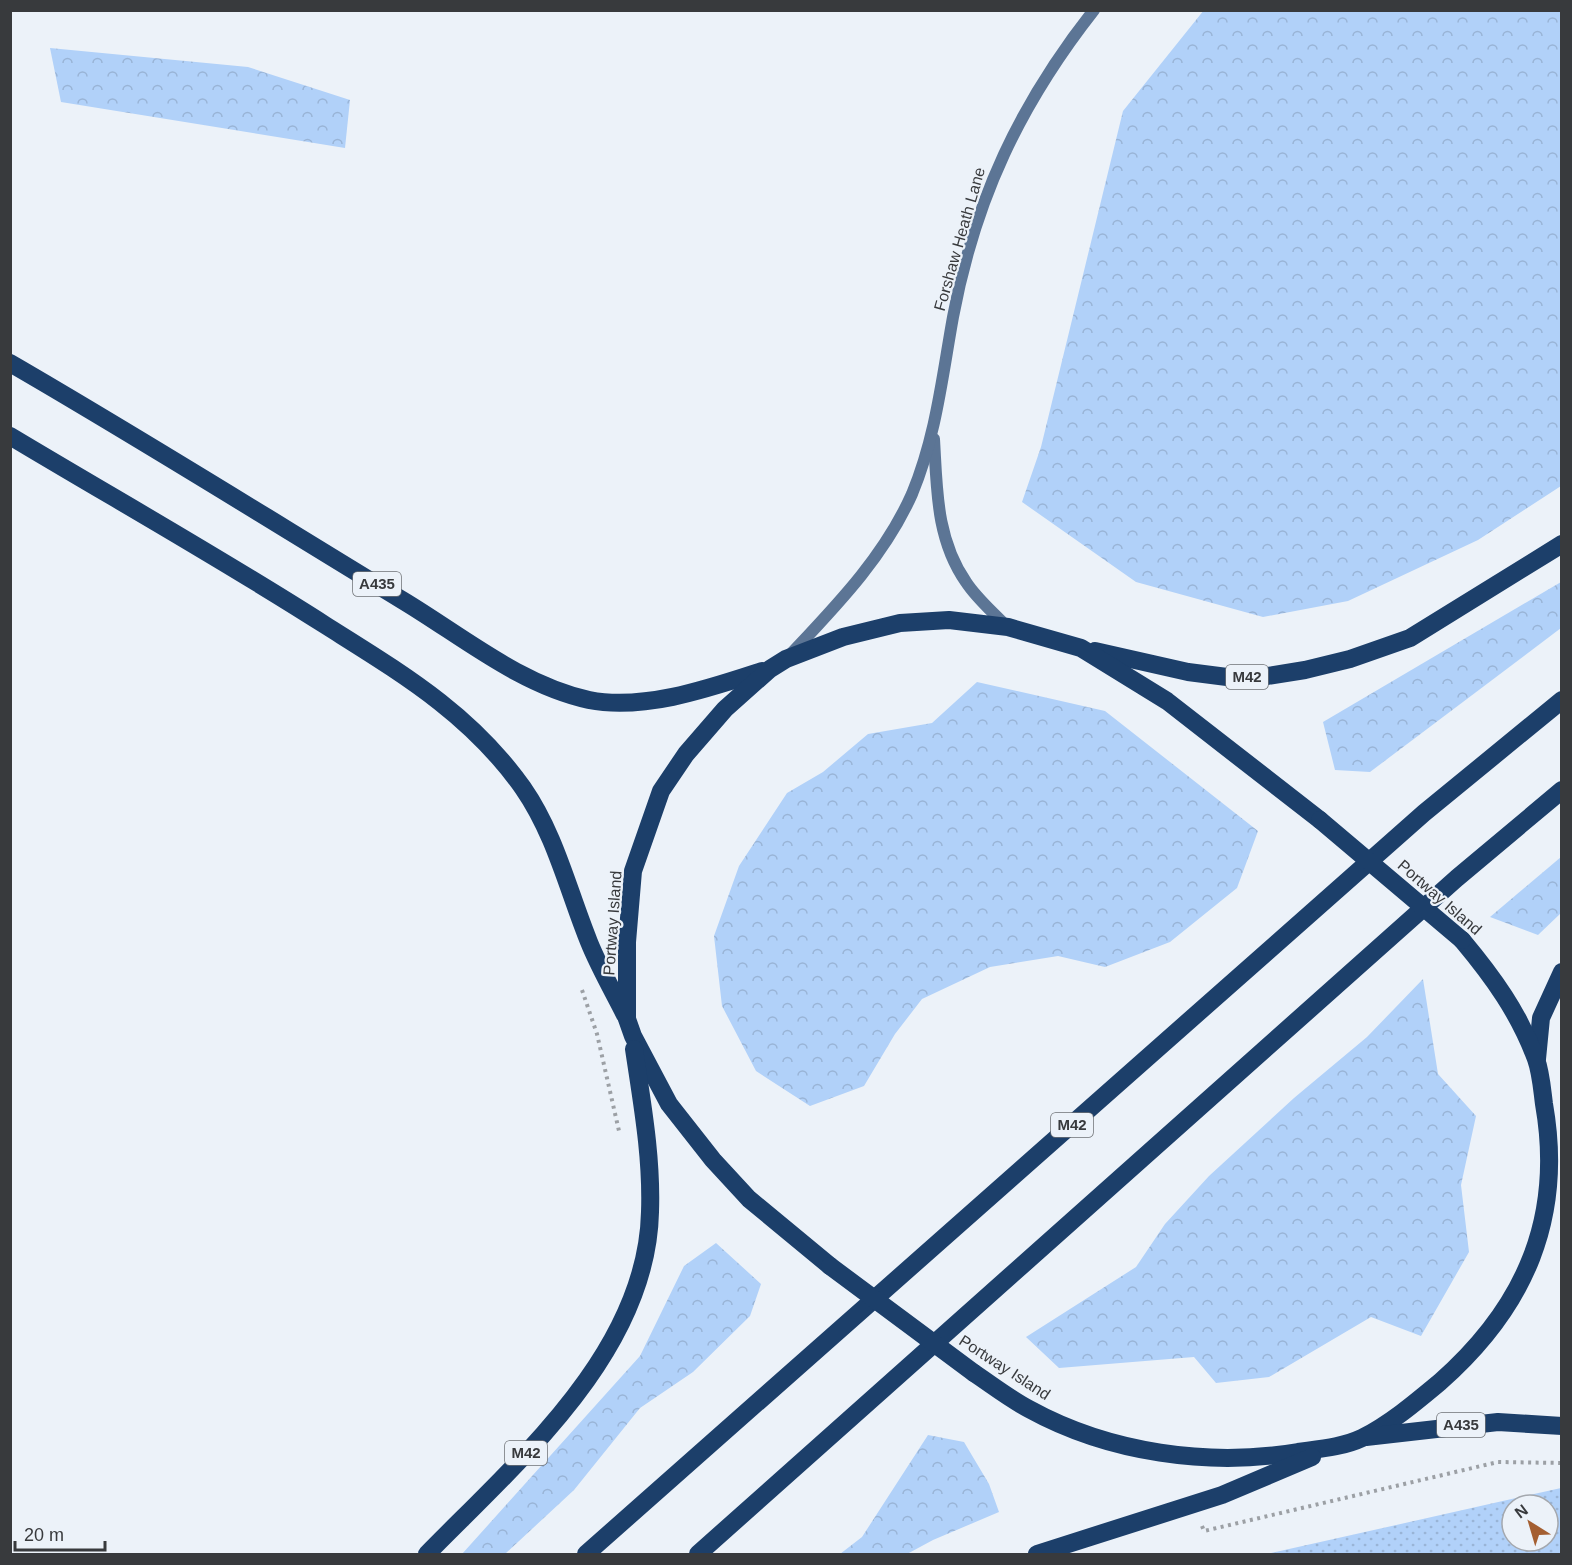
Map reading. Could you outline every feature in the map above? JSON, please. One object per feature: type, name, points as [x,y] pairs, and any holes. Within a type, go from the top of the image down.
[{"type":"highway","name":"A435","points":[[10,363],[421,611],[508,667],[547,686],[590,700],[645,701],[706,689],[770,669]]},
{"type":"highway","points":[[10,436],[268,588],[434,694],[465,720],[493,749],[524,789],[546,828],[590,944],[630,1027]]},
{"type":"highway","name":"M42","points":[[1081,648],[1188,672],[1227,677],[1261,677],[1305,670],[1350,659],[1410,638],[1562,544]]},
{"type":"highway","name":"Portway Island","points":[[949,620],[1008,627],[1081,648],[1167,701],[1320,820],[1462,939],[1502,989],[1521,1024],[1537,1062],[1550,1160],[1547,1202],[1538,1240],[1509,1305],[1487,1336],[1460,1364],[1415,1404],[1362,1438],[1338,1446],[1283,1455],[1237,1458],[1171,1455],[1092,1437],[1029,1409],[974,1373],[830,1266],[749,1199],[713,1160],[669,1104],[630,1027],[627,942],[633,871],[661,792],[686,754],[725,710],[770,669],[786,659],[843,637],[900,623],[949,620]]},
{"type":"highway","name":"M42","points":[[586,1554],[1424,813],[1562,700]]},
{"type":"highway","points":[[698,1554],[1448,885],[1562,790]]},
{"type":"highway","points":[[1537,1062],[1541,1018],[1562,972]]},
{"type":"highway","name":"M42","points":[[427,1554],[525,1454],[578,1391],[613,1341],[630,1304],[642,1262],[650,1213],[647,1141],[630,1027]]},
{"type":"highway","points":[[1546,1118],[1562,1159]]},
{"type":"highway","name":"A435","points":[[1362,1438],[1498,1422],[1562,1426]]},
{"type":"highway","points":[[1036,1554],[1222,1495],[1338,1446]]},
{"type":"street","name":"Forshaw Heath Lane","points":[[786,659],[840,602],[878,556],[911,495],[934,431],[953,316],[988,191],[1024,111],[1066,45],[1094,10]]},
{"type":"street","name":"Forshaw Heath Lane","points":[[934,431],[938,506],[945,545],[966,584],[1008,627]]},
{"type":"path","points":[[579,979],[597,1034],[621,1142],[647,1141]]},
{"type":"green space","points":[[1204,10],[1561,11],[1561,486],[1478,540],[1348,601],[1263,617],[1136,582],[1022,502],[1041,447],[1123,111]]},
{"type":"green space","points":[[50,48],[248,67],[350,100],[345,148],[61,102]]},
{"type":"green space","points":[[1561,582],[1561,628],[1370,772],[1335,770],[1323,722]]},
{"type":"green space","points":[[977,682],[1105,711],[1258,831],[1237,888],[1170,942],[1105,967],[1058,956],[990,967],[922,999],[895,1034],[864,1086],[810,1106],[756,1071],[722,1006],[714,936],[739,866],[787,793],[823,772],[868,734],[932,723]]},
{"type":"green space","points":[[1561,857],[1561,913],[1538,935],[1490,917]]},
{"type":"green space","points":[[1423,979],[1438,1074],[1476,1116],[1461,1185],[1469,1252],[1421,1336],[1371,1317],[1269,1377],[1216,1383],[1194,1357],[1059,1368],[1026,1337],[1136,1267],[1165,1224],[1209,1176],[1294,1098],[1367,1037]]},
{"type":"green space","points":[[716,1243],[761,1284],[750,1316],[693,1372],[640,1408],[574,1490],[505,1554],[462,1554],[640,1356],[684,1266]]},
{"type":"green space","points":[[928,1435],[964,1442],[989,1484],[999,1512],[933,1540],[907,1554],[840,1554],[862,1537]]},
{"type":"green space","points":[[1561,1488],[1561,1554],[1267,1554],[1500,1502],[1500,1553],[1560,1553],[1560,1493],[1539,1493]]}]
